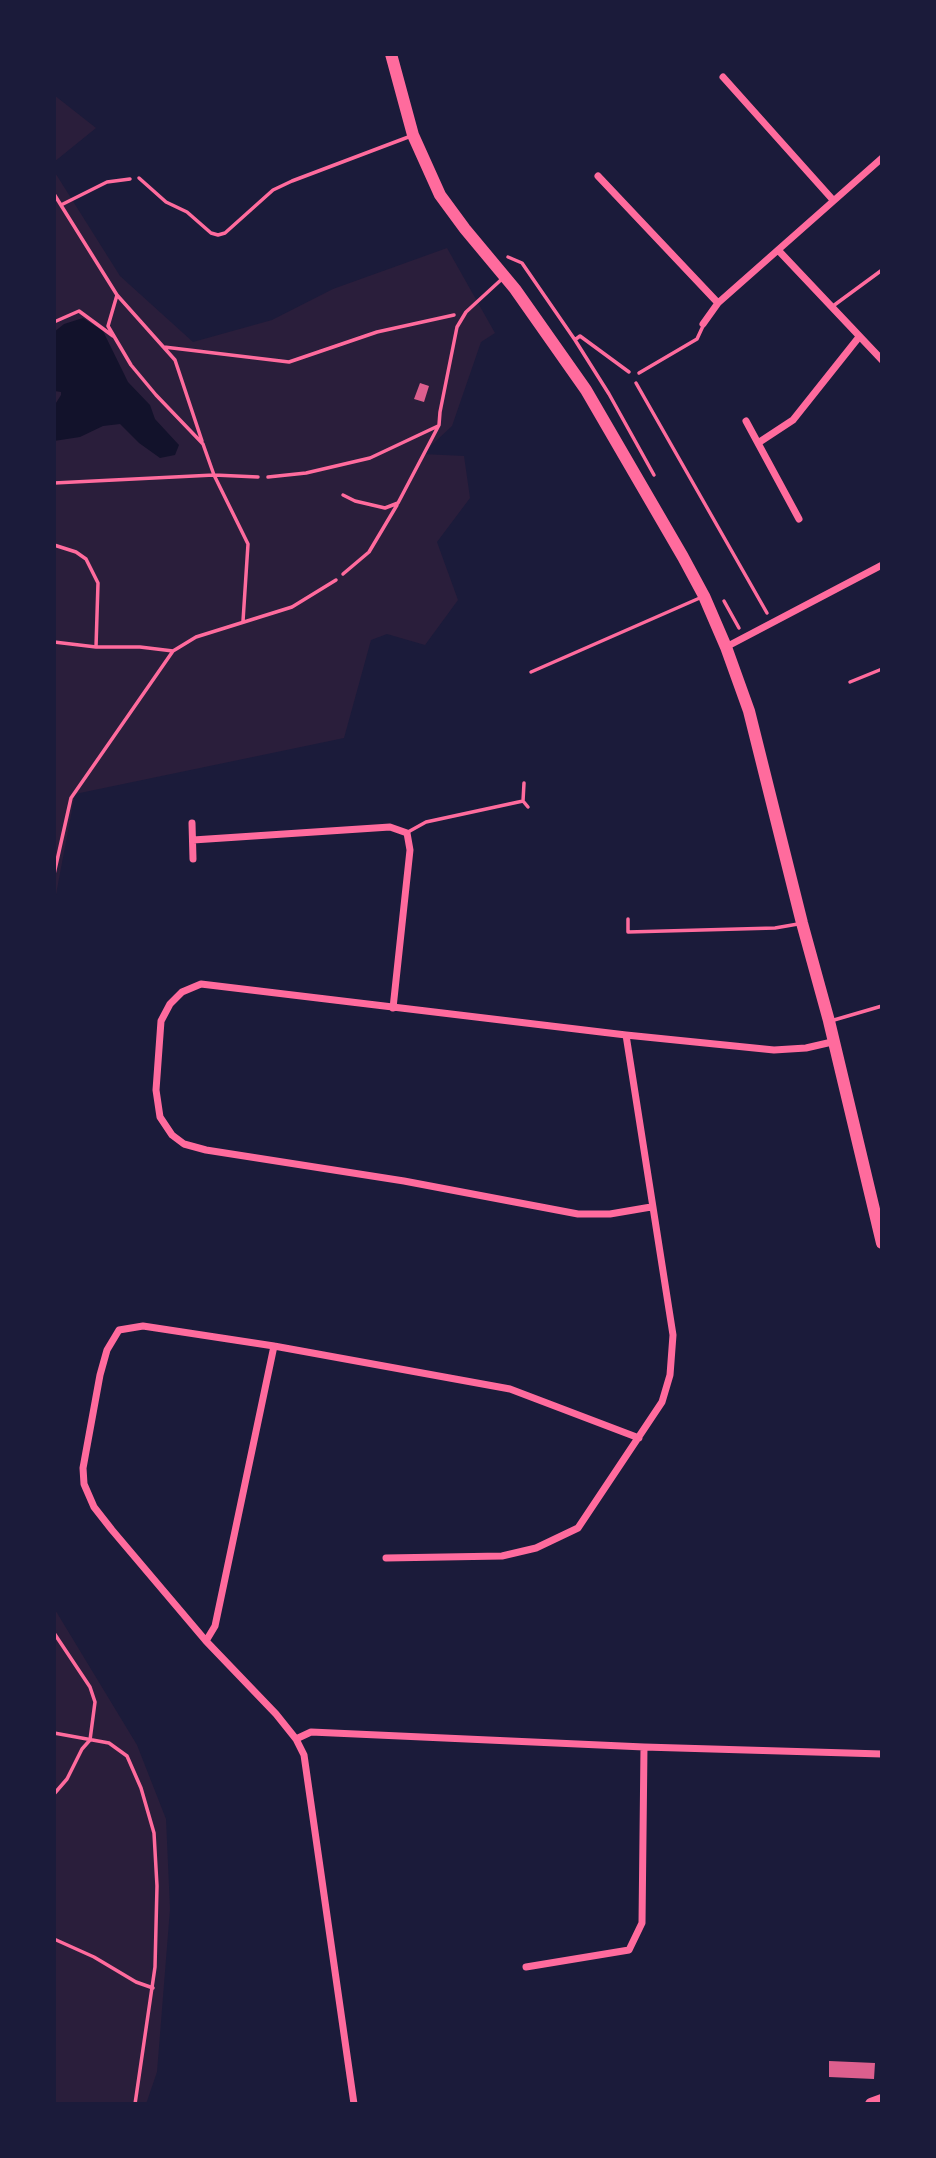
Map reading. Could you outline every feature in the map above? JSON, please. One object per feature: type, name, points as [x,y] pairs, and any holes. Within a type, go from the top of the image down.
[{"type":"main road","points":[[391,54],[413,135],[440,195],[515,289],[560,351],[611,431],[704,596],[726,647],[749,711],[829,1021],[882,1243]]},
{"type":"main road","points":[[871,2104],[882,2100]]},
{"type":"street","points":[[723,77],[833,200]]},
{"type":"street","points":[[704,324],[718,303],[882,158]]},
{"type":"street","points":[[598,176],[718,303]]},
{"type":"street","points":[[778,250],[882,360]]},
{"type":"street","points":[[758,443],[793,420],[859,337]]},
{"type":"street","points":[[746,421],[799,519]]},
{"type":"street","points":[[726,647],[882,565]]},
{"type":"street","points":[[192,823],[193,859]]},
{"type":"street","points":[[193,840],[390,827],[407,833],[411,850],[393,1008]]},
{"type":"street","points":[[652,1207],[610,1214],[578,1214],[404,1181],[206,1150],[184,1143],[172,1135],[160,1117],[156,1090],[161,1021],[170,1004],[182,992],[201,984],[625,1035],[774,1050],[806,1048],[832,1042]]},
{"type":"street","points":[[386,1559],[502,1556],[536,1548],[578,1528],[662,1402],[670,1375],[673,1335],[625,1035]]},
{"type":"street","points":[[354,2104],[304,1755],[296,1739],[276,1714],[205,1641],[94,1507],[84,1484],[83,1468],[107,1350],[119,1330],[142,1326],[274,1346],[510,1389],[639,1438]]},
{"type":"street","points":[[205,1641],[215,1626],[274,1346]]},
{"type":"street","points":[[296,1739],[311,1732],[644,1747],[882,1754]]},
{"type":"street","points":[[526,1967],[629,1950],[642,1923],[644,1747]]},
{"type":"lane","points":[[139,178],[166,202],[187,212],[218,236],[225,233],[273,190],[413,135]]},
{"type":"lane","points":[[832,306],[882,270]]},
{"type":"lane","points":[[343,574],[369,552],[439,425],[457,327],[467,312],[505,277]]},
{"type":"lane","points":[[639,373],[697,339],[704,324]]},
{"type":"lane","points":[[268,477],[306,473],[370,458],[439,425]]},
{"type":"lane","points":[[343,495],[355,501],[385,508],[398,503]]},
{"type":"lane","points":[[531,672],[704,596]]},
{"type":"lane","points":[[849,682],[882,669]]},
{"type":"lane","points":[[524,783],[523,801],[528,807]]},
{"type":"lane","points":[[407,833],[426,822],[523,801]]},
{"type":"lane","points":[[628,919],[628,932],[775,928],[802,923]]},
{"type":"lane","points":[[829,1021],[882,1006]]},
{"type":"path","points":[[61,205],[107,182],[139,178]]},
{"type":"path","points":[[54,194],[117,295],[175,360],[214,475],[248,544],[243,621]]},
{"type":"path","points":[[117,295],[108,326],[131,365],[203,444]]},
{"type":"path","points":[[54,322],[79,311],[115,338]]},
{"type":"path","points":[[164,347],[289,362],[377,332],[467,312]]},
{"type":"path","points":[[560,351],[579,337],[629,372],[772,622]]},
{"type":"path","points":[[629,372],[639,373]]},
{"type":"path","points":[[54,483],[214,475],[268,477]]},
{"type":"path","points":[[54,545],[76,552],[86,559],[98,583],[96,647]]},
{"type":"path","points":[[54,874],[71,799],[173,651],[196,637],[292,607],[330,586],[343,574]]},
{"type":"path","points":[[54,642],[173,651]]},
{"type":"path","points":[[54,1633],[90,1686],[95,1702],[90,1740],[82,1749],[67,1779],[54,1794]]},
{"type":"path","points":[[54,1733],[109,1743],[127,1756],[141,1788],[154,1833],[158,1886],[155,1967],[135,2104]]},
{"type":"path","points":[[54,1939],[153,1989]]},
{"type":"shaded area","points":[[54,95],[96,128],[54,162]]},
{"type":"shaded area","points":[[54,171],[120,276],[193,342],[272,320],[333,289],[447,248],[495,333],[481,342],[452,426],[422,454],[464,456],[470,498],[437,542],[458,600],[425,645],[387,634],[371,640],[344,738],[75,794],[54,905]]},
{"type":"shaded area","points":[[83,318],[103,331],[128,382],[150,405],[155,419],[179,445],[175,455],[160,458],[139,443],[120,424],[103,426],[80,437],[54,441],[54,406],[61,392],[54,391],[54,332],[64,324]]},
{"type":"shaded area","points":[[54,1608],[137,1745],[166,1819],[170,1909],[157,2072],[146,2104],[54,2104]]},
{"type":"building","points":[[420,383],[429,386],[424,402],[414,399]]},
{"type":"building","points":[[829,2061],[875,2063],[874,2079],[829,2077]]}]
